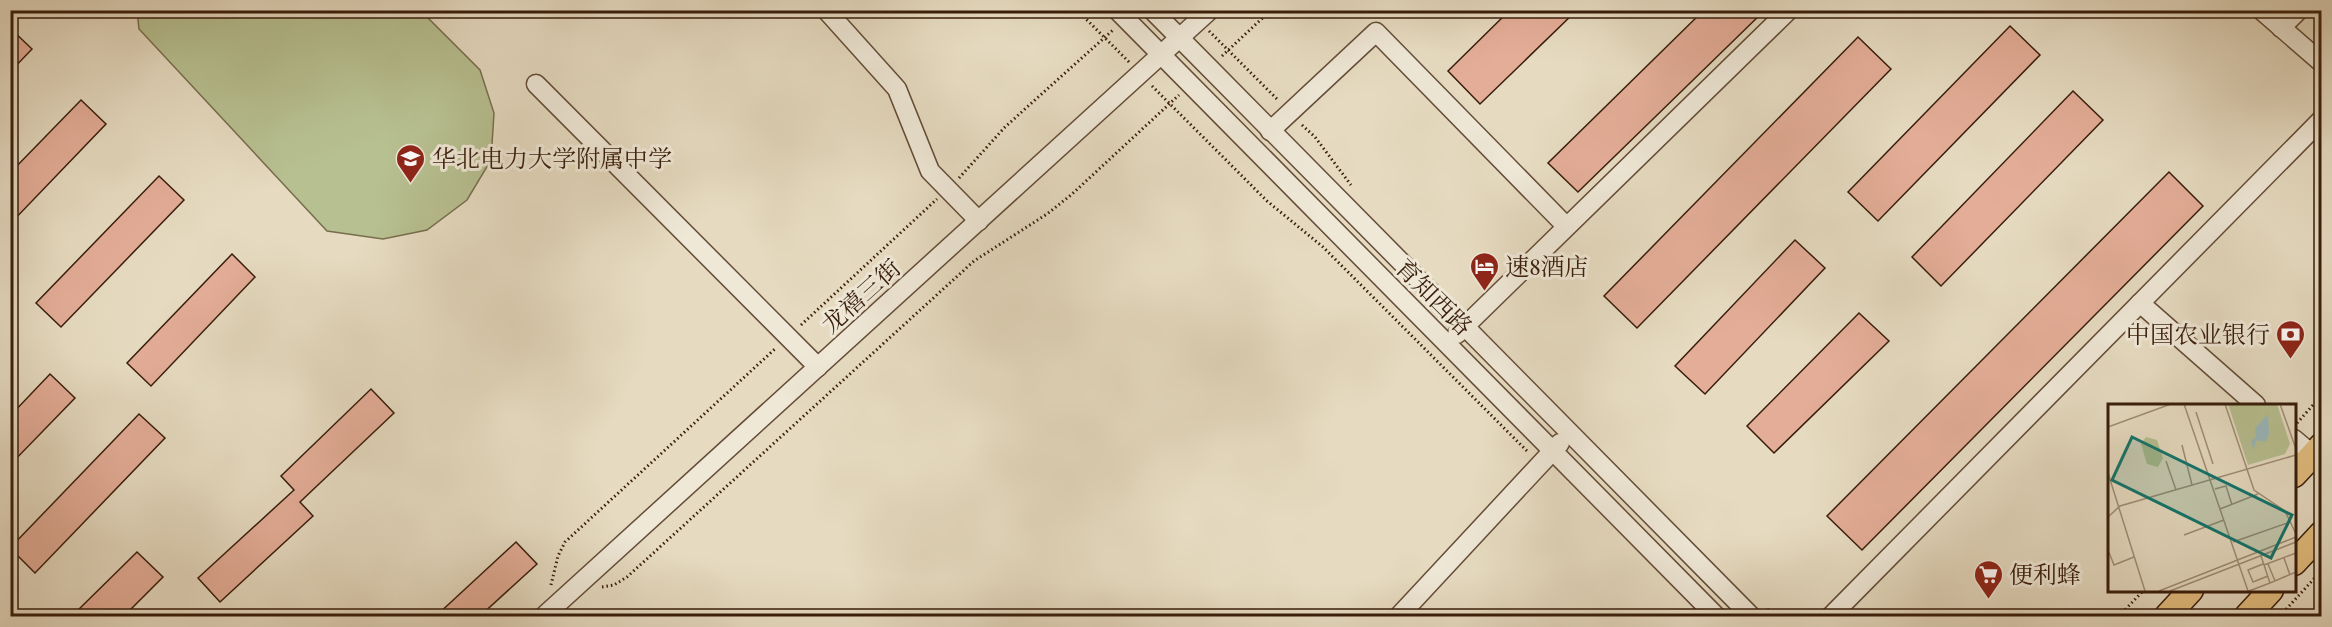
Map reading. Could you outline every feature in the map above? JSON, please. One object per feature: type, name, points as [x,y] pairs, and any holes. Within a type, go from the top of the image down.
[{"type":"main road","points":[[2296,474],[2317,450]]},
{"type":"main road","points":[[2296,563],[2322,533]]},
{"type":"main road","points":[[2167,616],[2190,591]]},
{"type":"main road","points":[[2247,616],[2270,591]]},
{"type":"street","points":[[826,10],[897,89],[930,171],[979,221]]},
{"type":"street","name":"育知西路","points":[[1116,10],[1716,616]]},
{"type":"street","name":"育知西路","points":[[1152,10],[1751,616]]},
{"type":"street","points":[[1447,344],[1789,10]]},
{"type":"street","points":[[2262,10],[2322,63]]},
{"type":"street","points":[[2281,28],[2298,10]]},
{"type":"street","name":"龙禧三街","points":[[544,616],[1204,16]]},
{"type":"street","points":[[1270,130],[1376,32],[1566,226]]},
{"type":"street","points":[[536,84],[818,367]]},
{"type":"street","points":[[1830,616],[2322,119]]},
{"type":"street","points":[[2140,303],[2255,404]]},
{"type":"street","points":[[1400,616],[1570,433]]},
{"type":"street","points":[[2296,440],[2317,450]]},
{"type":"path","points":[[1077,10],[1094,27]]},
{"type":"path","points":[[1237,42],[1271,10]]},
{"type":"path","points":[[1204,16],[1239,61]]},
{"type":"path","points":[[595,588],[608,587],[627,577],[974,261],[1047,214],[1071,195],[1159,114]]},
{"type":"path","points":[[1179,114],[1267,201],[1323,248],[1540,465]]},
{"type":"path","points":[[2296,425],[2322,394]]},
{"type":"path","points":[[2280,616],[2322,570]]},
{"type":"path","points":[[2119,616],[2143,591]]},
{"type":"green space","points":[[137,11],[421,11],[480,70],[494,113],[491,160],[467,200],[427,230],[383,239],[327,231],[139,29]]},
{"type":"building","points":[[1510,10],[1577,10],[1480,104],[1448,71]]},
{"type":"building","points":[[1704,10],[1765,10],[1578,192],[1548,163]]},
{"type":"building","points":[[2010,26],[2040,55],[1878,221],[1848,192]]},
{"type":"building","points":[[10,28],[32,49],[10,72]]},
{"type":"building","points":[[1858,37],[1891,69],[1637,328],[1604,296]]},
{"type":"building","points":[[2073,91],[2103,120],[1941,286],[1912,257]]},
{"type":"building","points":[[81,100],[106,124],[10,224],[10,173]]},
{"type":"building","points":[[2169,172],[2203,206],[1862,550],[1827,516]]},
{"type":"building","points":[[159,176],[184,200],[61,327],[36,303]]},
{"type":"building","points":[[1795,240],[1825,268],[1705,394],[1675,366]]},
{"type":"building","points":[[232,254],[255,277],[151,386],[127,363]]},
{"type":"building","points":[[1859,313],[1889,341],[1774,453],[1747,426]]},
{"type":"building","points":[[50,374],[75,398],[10,465],[10,416]]},
{"type":"building","points":[[371,389],[394,413],[300,502],[313,516],[220,602],[198,578],[294,490],[281,476]]},
{"type":"building","points":[[139,414],[165,438],[35,573],[10,548]]},
{"type":"building","points":[[516,542],[537,564],[480,616],[436,616]]},
{"type":"building","points":[[137,552],[163,577],[124,616],[72,616]]},
{"type":"place","name":"华北电力大学附属中学","points":[[411,184]]},
{"type":"place","name":"速8酒店","points":[[1484,292]]},
{"type":"place","name":"中国农业银行","points":[[2291,360]]},
{"type":"place","name":"便利蜂","points":[[1988,600]]}]
